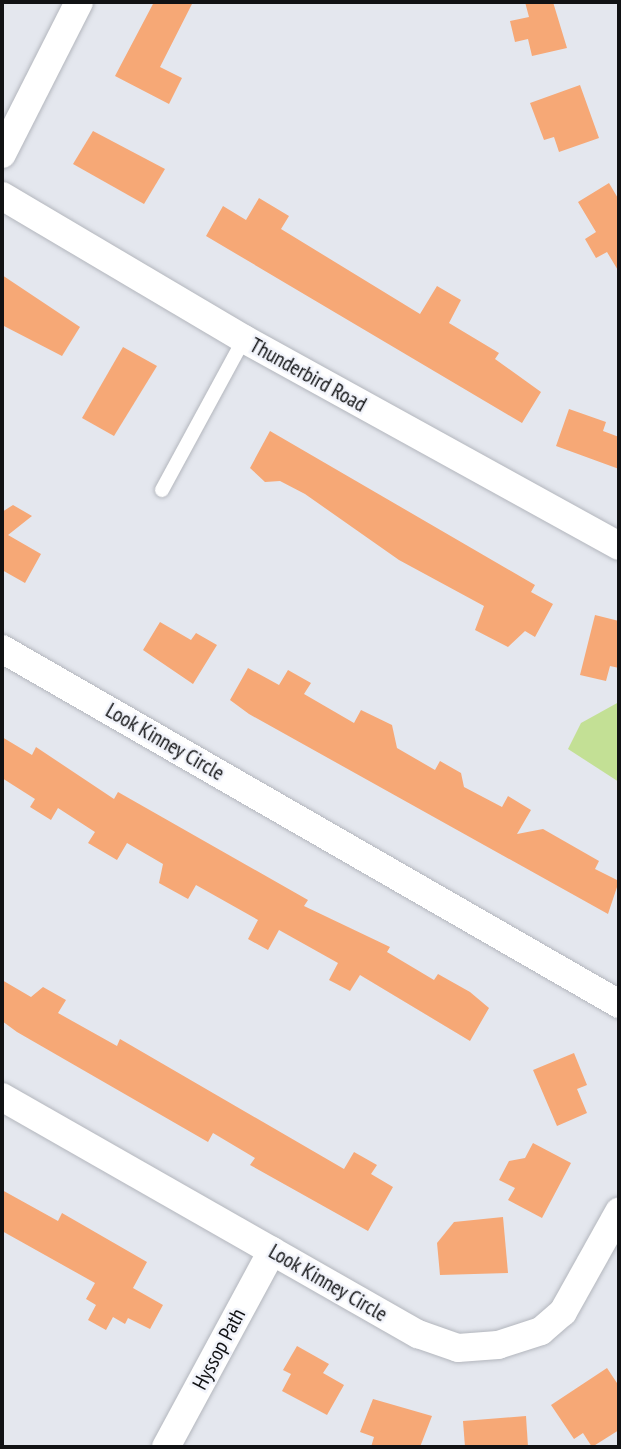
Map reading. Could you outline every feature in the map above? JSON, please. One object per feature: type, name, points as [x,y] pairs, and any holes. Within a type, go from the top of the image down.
[{"type":"street","points":[[2,154],[79,2]]},
{"type":"street","name":"Thunderbird Road","points":[[2,196],[244,339],[619,546]]},
{"type":"street","name":"Look Kinney Circle","points":[[2,649],[619,1004]]},
{"type":"street","name":"Look Kinney Circle","points":[[2,1097],[418,1334],[458,1348],[498,1345],[541,1331],[563,1312],[619,1212]]},
{"type":"street","name":"Hyssop Path","points":[[166,1447],[272,1251]]},
{"type":"lane","points":[[162,490],[244,339]]},
{"type":"green space","points":[[619,702],[619,782],[568,749],[581,723]]},
{"type":"building","points":[[154,2],[193,2],[160,67],[182,78],[169,104],[115,76]]},
{"type":"building","points":[[525,2],[553,2],[567,48],[532,56],[528,39],[515,42],[510,21],[529,17]]},
{"type":"building","points":[[580,85],[599,138],[559,152],[554,137],[544,140],[530,103]]},
{"type":"building","points":[[93,131],[165,169],[144,204],[73,164]]},
{"type":"building","points":[[609,183],[619,200],[619,272],[607,252],[596,258],[585,239],[596,232],[578,202]]},
{"type":"building","points":[[259,198],[289,216],[281,229],[420,314],[437,286],[461,300],[449,323],[499,353],[495,359],[541,392],[522,423],[206,236],[223,206],[246,220]]},
{"type":"building","points":[[2,275],[80,327],[62,356],[2,325]]},
{"type":"building","points":[[123,347],[157,366],[114,436],[82,418]]},
{"type":"building","points":[[569,409],[606,422],[603,431],[619,437],[619,469],[556,446]]},
{"type":"building","points":[[270,431],[535,585],[531,592],[553,604],[535,637],[525,631],[508,647],[475,630],[484,606],[399,560],[305,494],[280,481],[265,482],[250,468]]},
{"type":"building","points":[[13,505],[32,516],[8,535],[41,554],[25,583],[2,570],[2,512]]},
{"type":"building","points":[[595,615],[619,621],[619,668],[610,666],[606,681],[580,675]]},
{"type":"building","points":[[160,622],[191,640],[196,633],[217,645],[193,684],[143,650]]},
{"type":"building","points":[[248,668],[279,685],[288,670],[311,683],[304,694],[354,723],[361,710],[392,725],[397,748],[435,770],[440,761],[461,773],[464,787],[502,807],[508,796],[531,810],[517,834],[543,829],[599,861],[595,869],[619,881],[608,914],[249,714],[230,700]]},
{"type":"building","points":[[2,737],[32,755],[36,747],[114,799],[118,792],[308,900],[304,906],[390,947],[387,952],[434,980],[438,974],[470,992],[489,1008],[470,1041],[360,975],[350,991],[329,980],[338,963],[279,930],[268,950],[248,939],[258,920],[196,885],[188,899],[159,883],[163,864],[127,843],[117,860],[88,843],[95,832],[58,808],[51,820],[30,807],[35,799],[2,778]]},
{"type":"building","points":[[2,980],[31,997],[43,987],[66,1000],[58,1013],[117,1046],[120,1039],[344,1169],[354,1152],[377,1165],[371,1174],[393,1187],[368,1231],[250,1165],[255,1158],[213,1133],[208,1142],[17,1032],[2,1021]]},
{"type":"building","points":[[574,1053],[587,1085],[577,1089],[587,1113],[557,1126],[533,1070]]},
{"type":"building","points":[[533,1143],[571,1163],[542,1218],[508,1200],[515,1188],[499,1180],[509,1161],[525,1158]]},
{"type":"building","points":[[2,1190],[58,1221],[62,1213],[147,1262],[133,1288],[163,1305],[150,1329],[128,1318],[125,1324],[113,1317],[106,1330],[88,1320],[96,1305],[86,1299],[95,1283],[2,1231]]},
{"type":"building","points":[[503,1217],[508,1273],[440,1275],[437,1243],[454,1222]]},
{"type":"building","points":[[297,1346],[329,1364],[323,1373],[344,1385],[327,1415],[282,1391],[291,1374],[283,1370]]},
{"type":"building","points":[[607,1368],[619,1386],[619,1430],[592,1447],[583,1433],[574,1439],[551,1405]]},
{"type":"building","points":[[373,1399],[432,1416],[420,1447],[371,1447],[374,1437],[360,1432]]},
{"type":"building","points":[[526,1416],[528,1447],[465,1447],[463,1421]]}]
